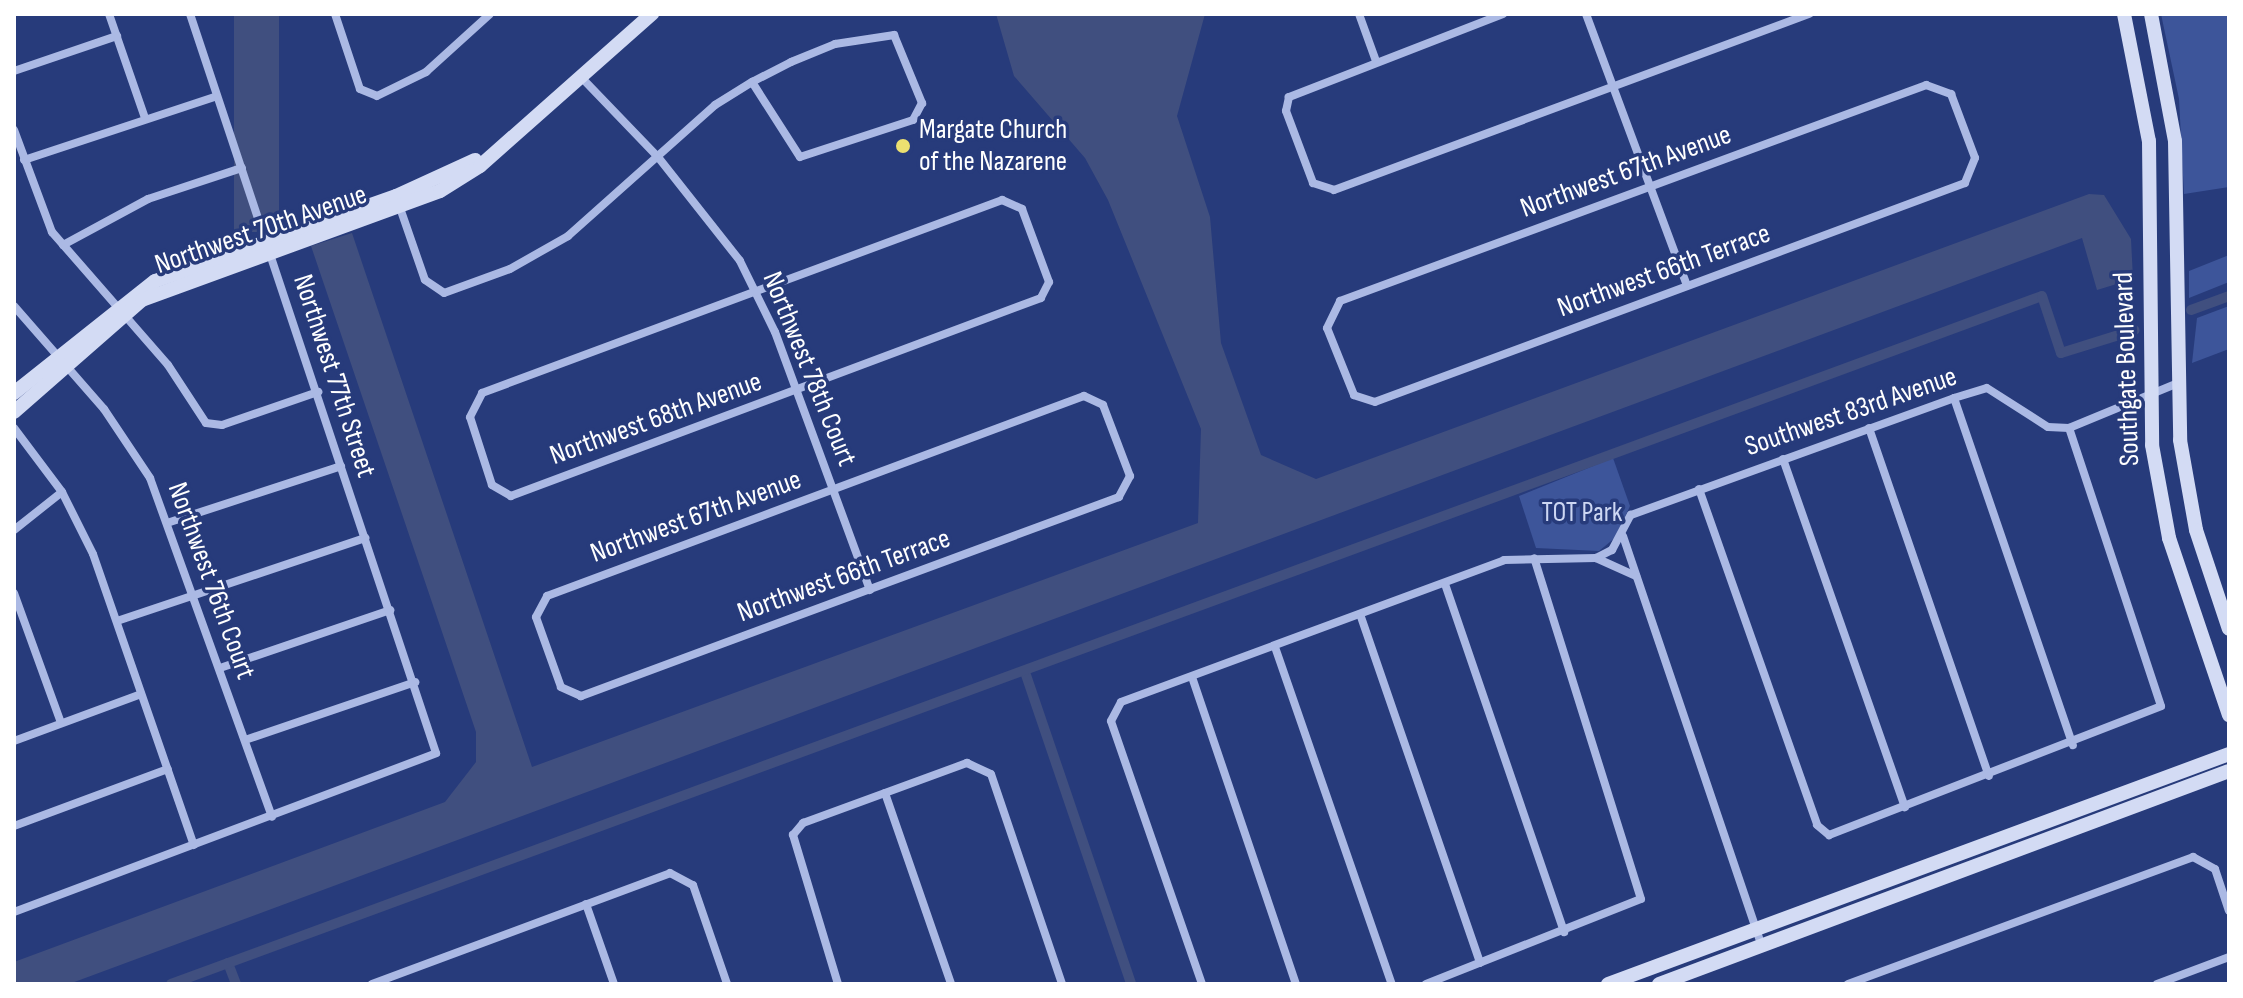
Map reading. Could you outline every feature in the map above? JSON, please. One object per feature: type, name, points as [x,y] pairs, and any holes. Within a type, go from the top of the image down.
[{"type":"street","points":[[109,14],[145,118]]},
{"type":"street","name":"Northwest 77th Street","points":[[190,14],[415,682],[436,753],[272,817]]},
{"type":"street","points":[[335,14],[368,95],[426,72],[490,14]]},
{"type":"street","name":"Northwest 70th Avenue","points":[[14,393],[63,359],[121,311],[183,281],[399,203],[501,148],[652,14]]},
{"type":"street","points":[[1359,14],[1376,61]]},
{"type":"street","points":[[1473,14],[1477,24]]},
{"type":"street","points":[[1503,14],[1289,97],[1286,111],[1313,183],[1324,189],[1809,14]]},
{"type":"street","points":[[1586,14],[1687,286]]},
{"type":"street","name":"Southgate Boulevard","points":[[2124,14],[2149,141],[2150,395],[2169,538],[2229,715]]},
{"type":"street","name":"Southgate Boulevard","points":[[2151,14],[2175,141],[2178,383],[2187,493],[2229,629]]},
{"type":"street","points":[[399,203],[433,290],[471,286],[537,255],[752,82],[835,44],[894,35],[920,111],[913,120],[800,157],[752,82]]},
{"type":"street","points":[[14,71],[117,36]]},
{"type":"street","name":"Northwest 78th Court","points":[[580,76],[658,157],[710,218],[757,292],[797,390],[870,590]]},
{"type":"street","name":"Northwest 66th Terrace","points":[[1364,400],[1687,286],[1965,183],[1974,172],[1975,158],[1942,85]]},
{"type":"street","name":"Northwest 67th Avenue","points":[[1364,400],[1354,395],[1327,328],[1329,312],[1340,301],[1650,187],[1942,85]]},
{"type":"street","points":[[24,160],[217,96]]},
{"type":"street","points":[[14,130],[42,215],[63,245],[121,311],[213,426],[318,392]]},
{"type":"street","points":[[63,245],[148,199],[242,168]]},
{"type":"street","name":"Northwest 68th Avenue","points":[[1013,200],[1022,209],[1047,291],[797,390],[511,496],[492,485],[470,417],[473,402],[757,292],[1013,200]]},
{"type":"street","name":"Northwest 76th Court","points":[[14,306],[63,359],[128,440],[170,522],[272,817]]},
{"type":"street","name":"Northwest 70th Avenue","points":[[14,412],[63,359]]},
{"type":"street","points":[[1699,489],[1822,832],[1905,807],[2073,745],[2161,706],[2069,428],[2178,383]]},
{"type":"street","name":"Southwest 83rd Avenue","points":[[1596,558],[1623,536],[1631,515],[1987,388],[2048,427],[2069,428]]},
{"type":"street","name":"Northwest 67th Avenue","points":[[571,696],[561,687],[536,617],[540,604],[1084,396],[1096,399]]},
{"type":"street","points":[[1954,398],[2073,745]]},
{"type":"street","name":"Northwest 66th Terrace","points":[[571,696],[870,590],[1128,487],[1096,399]]},
{"type":"street","points":[[14,428],[62,492],[117,621],[194,845]]},
{"type":"street","points":[[1869,428],[1989,776]]},
{"type":"street","points":[[1783,459],[1905,807]]},
{"type":"street","points":[[170,522],[341,466]]},
{"type":"street","points":[[14,530],[62,492]]},
{"type":"street","points":[[1623,536],[1762,946]]},
{"type":"street","points":[[117,621],[365,538]]},
{"type":"street","points":[[1426,984],[1641,899],[1534,558]]},
{"type":"street","points":[[1202,984],[1113,711],[1192,677],[1504,560],[1596,558],[1636,576]]},
{"type":"street","points":[[1445,584],[1564,932]]},
{"type":"street","points":[[14,593],[61,723]]},
{"type":"street","points":[[220,668],[390,610]]},
{"type":"street","points":[[1360,614],[1480,963]]},
{"type":"street","points":[[1275,647],[1392,984]]},
{"type":"street","points":[[1192,677],[1296,984]]},
{"type":"street","points":[[245,740],[415,682]]},
{"type":"street","points":[[14,741],[141,694]]},
{"type":"street","points":[[1608,984],[2229,754]]},
{"type":"street","points":[[838,984],[793,835],[803,823],[982,763],[1062,984]]},
{"type":"street","points":[[14,826],[168,769]]},
{"type":"street","points":[[1654,967],[1659,984],[2229,771]]},
{"type":"street","points":[[885,793],[951,984]]},
{"type":"street","points":[[14,912],[272,817]]},
{"type":"street","points":[[1848,984],[2204,857],[2229,911]]},
{"type":"street","points":[[372,984],[586,904],[682,875],[693,885],[727,984]]},
{"type":"street","points":[[586,904],[614,984]]},
{"type":"street","points":[[2157,984],[2229,957]]},
{"type":"green space","points":[[2161,14],[2229,14],[2229,187],[2184,194],[2179,99]]},
{"type":"green space","points":[[2229,255],[2229,282],[2189,298],[2189,271]]},
{"type":"green space","points":[[2229,306],[2229,349],[2192,363],[2197,318]]},
{"type":"green space","name":"TOT Park","points":[[1613,458],[1630,506],[1616,537],[1599,551],[1536,548],[1519,496]]},
{"type":"shaded area","points":[[234,14],[279,14],[279,232],[234,232]]},
{"type":"shaded area","points":[[996,14],[1205,14],[1177,116],[1210,217],[1221,343],[1261,455],[1316,479],[2089,194],[2104,195],[2131,239],[2133,279],[2097,290],[2082,238],[69,984],[14,984],[14,962],[445,802],[476,762],[476,732],[311,246],[352,233],[532,767],[1198,523],[1201,429],[1108,200],[1085,158],[1014,76]]},
{"type":"waterway","points":[[171,984],[2042,296],[2061,353],[2135,330]]},
{"type":"waterway","points":[[2191,310],[2229,296]]},
{"type":"waterway","points":[[1025,672],[1131,984]]},
{"type":"waterway","points":[[228,963],[236,984]]},
{"type":"place","name":"Margate Church of the Nazarene","points":[[903,146]]}]
